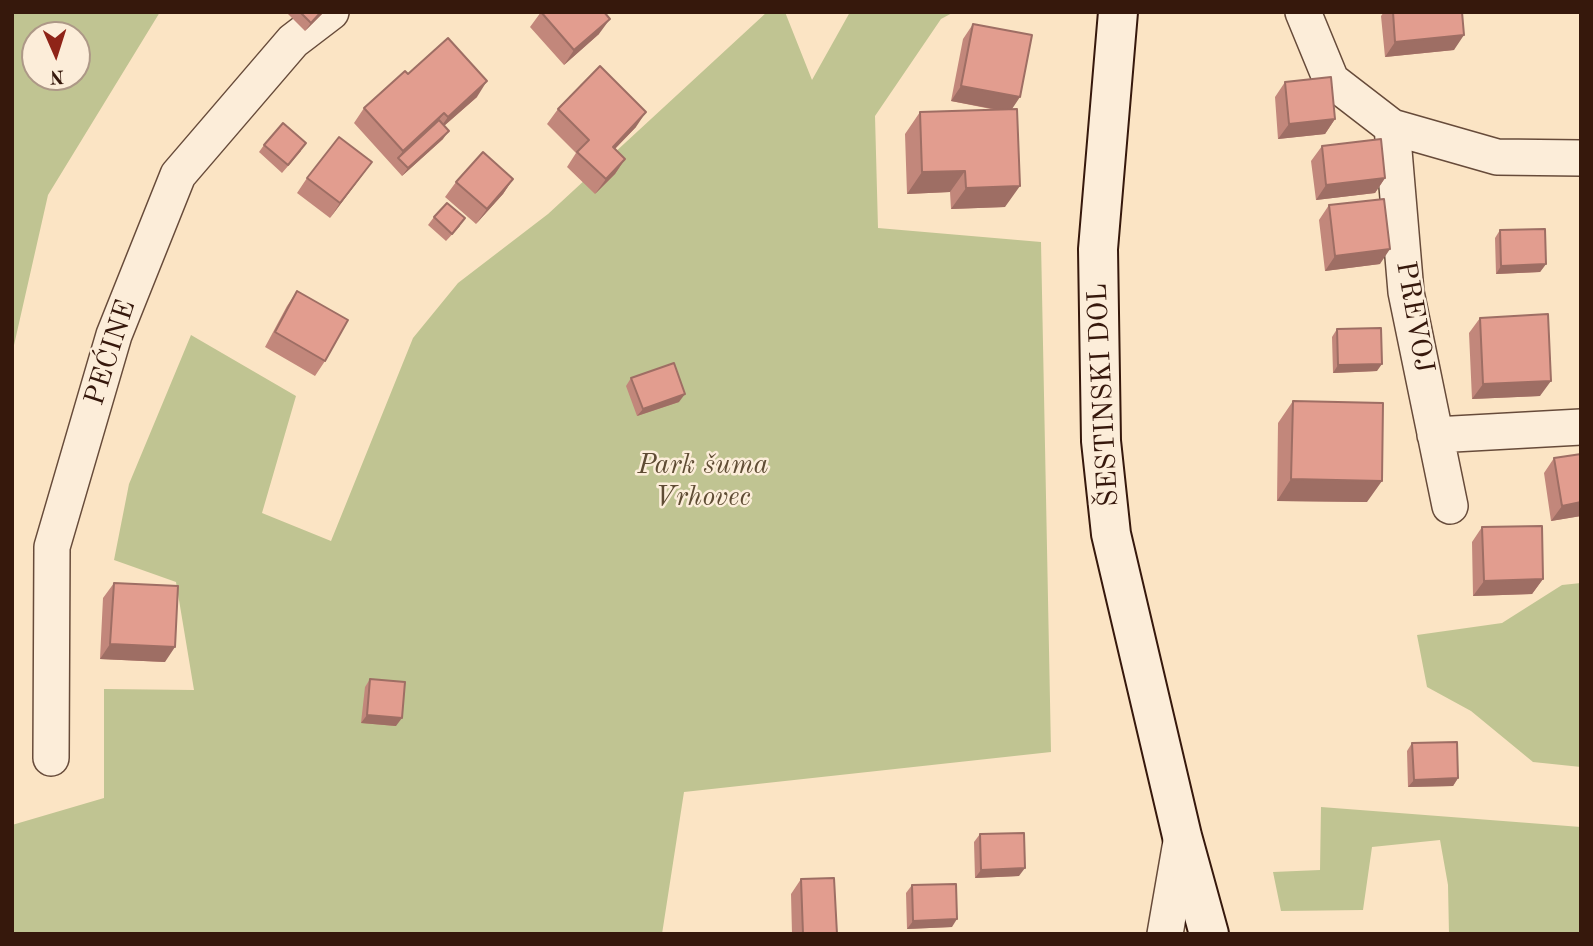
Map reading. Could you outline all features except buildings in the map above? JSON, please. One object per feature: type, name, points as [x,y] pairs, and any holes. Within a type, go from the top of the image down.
[{"type":"street","name":"PEĆINE","points":[[51,758],[52,547],[114,335],[178,175],[293,41],[331,12]]},
{"type":"street","name":"ŠESTINSKI DOL","points":[[1118,12],[1098,249],[1101,441],[1111,534],[1182,836],[1209,934]]},
{"type":"street","points":[[1303,12],[1331,80],[1392,127],[1497,157],[1581,158]]},
{"type":"street","name":"PREVOJ","points":[[1392,127],[1406,292],[1450,506]]},
{"type":"street","points":[[1435,435],[1581,427]]},
{"type":"street","points":[[1165,934],[1182,836]]},
{"type":"green space","points":[[12,12],[160,12],[48,195],[12,354]]},
{"type":"green space","name":"Park šuma Vrhovec","points":[[767,12],[785,12],[812,80],[850,12],[954,12],[941,19],[875,116],[878,228],[1041,242],[1051,752],[684,792],[662,934],[12,934],[12,825],[104,798],[104,689],[194,690],[176,582],[114,560],[129,484],[191,335],[296,396],[262,513],[331,541],[413,338],[458,283],[548,214]]},
{"type":"green space","points":[[1581,583],[1581,767],[1533,762],[1471,711],[1427,687],[1417,635],[1502,623],[1562,585]]},
{"type":"green space","points":[[1321,807],[1581,827],[1581,934],[1449,934],[1448,885],[1440,840],[1372,847],[1363,910],[1281,911],[1273,872],[1320,870]]}]
